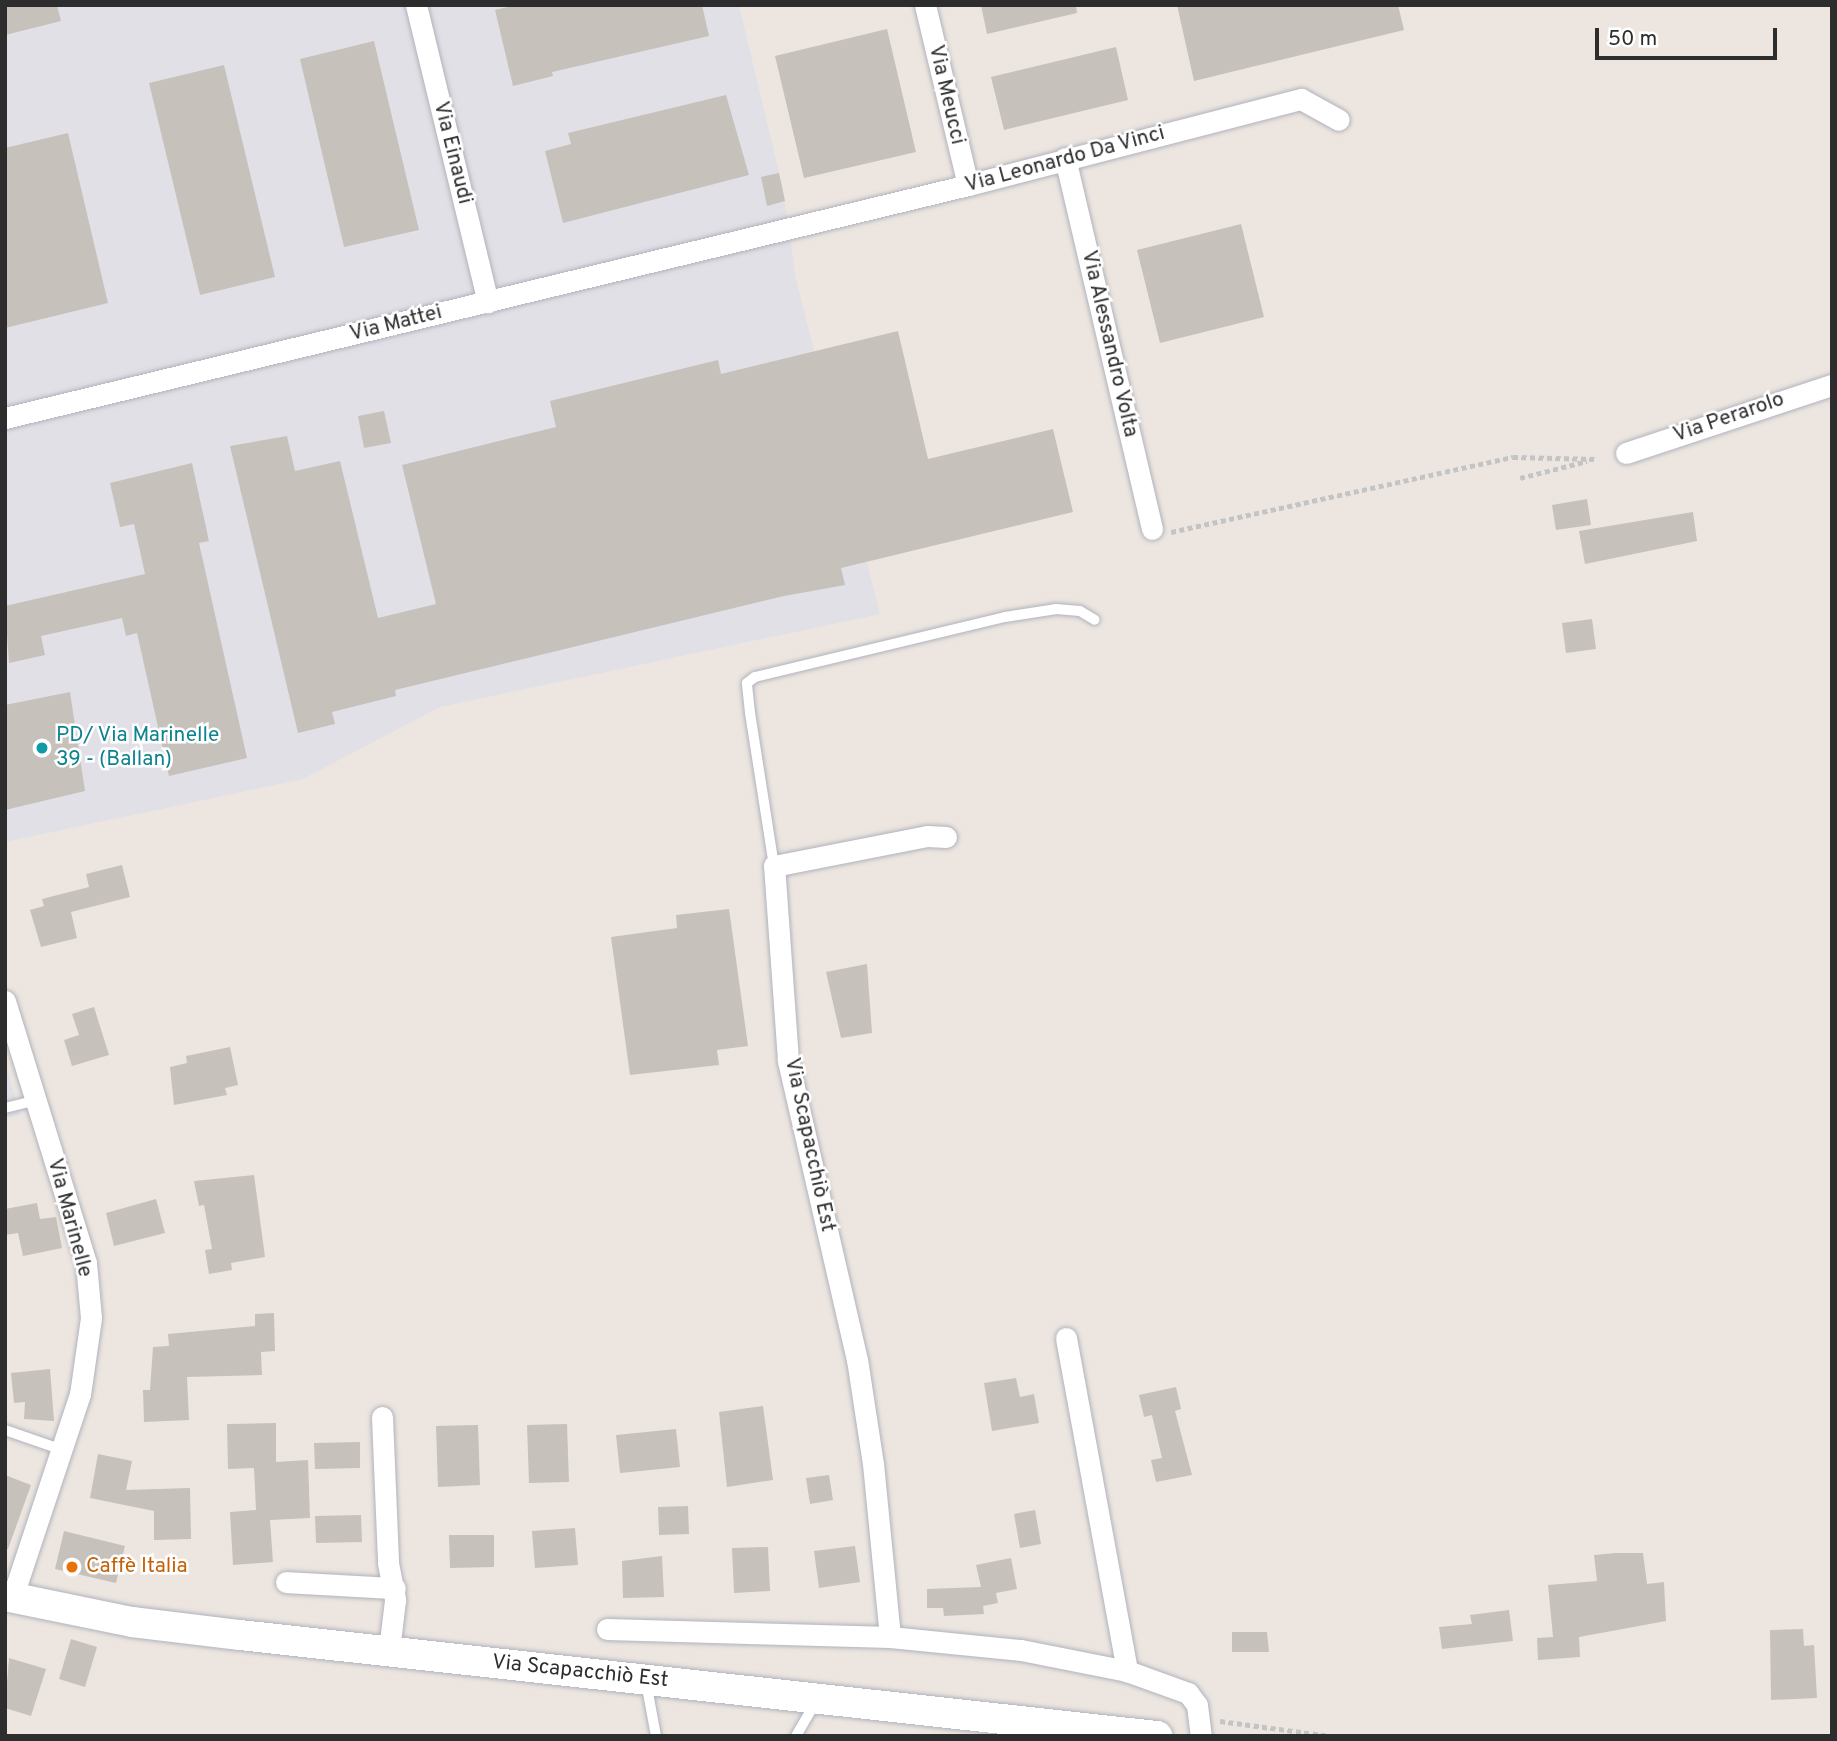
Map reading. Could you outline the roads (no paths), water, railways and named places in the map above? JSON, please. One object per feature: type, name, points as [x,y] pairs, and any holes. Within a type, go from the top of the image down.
[{"type":"main road","name":"Via Scapacchiò Est","points":[[9,1597],[132,1622],[1157,1736]]},
{"type":"street","name":"Via Einaudi","points":[[416,5],[488,302]]},
{"type":"street","name":"Via Meucci","points":[[925,5],[968,185]]},
{"type":"street","name":"Via Leonardo Da Vinci","points":[[786,229],[1301,99],[1339,121]]},
{"type":"street","name":"Via Alessandro Volta","points":[[1065,158],[1152,529]]},
{"type":"street","name":"Via Mattei","points":[[5,418],[786,229]]},
{"type":"street","name":"Via Perarolo","points":[[1626,453],[1832,385]]},
{"type":"street","points":[[774,866],[927,836],[946,837]]},
{"type":"street","name":"Via Scapacchiò Est","points":[[774,866],[788,1060],[857,1360],[873,1464],[890,1637]]},
{"type":"street","name":"Via Marinelle","points":[[5,1001],[86,1263],[91,1318],[80,1394],[9,1597]]},
{"type":"street","points":[[1066,1338],[1126,1671]]},
{"type":"street","points":[[382,1417],[388,1563],[395,1588],[389,1650]]},
{"type":"street","points":[[286,1582],[395,1588]]},
{"type":"street","points":[[607,1629],[890,1637],[1021,1650],[1126,1671],[1188,1693],[1197,1705],[1207,1728]]},
{"type":"lane","points":[[774,866],[747,683],[755,677],[1005,617],[1056,609],[1080,611],[1096,620]]},
{"type":"lane","points":[[5,1108],[36,1100]]},
{"type":"lane","points":[[5,1430],[60,1449]]},
{"type":"lane","points":[[645,1679],[656,1736]]},
{"type":"lane","points":[[796,1736],[819,1698]]},
{"type":"place","name":"PD/ Via Marinelle 39 - (Ballan)","points":[[42,748]]},
{"type":"place","name":"Caffè Italia","points":[[72,1567]]}]
